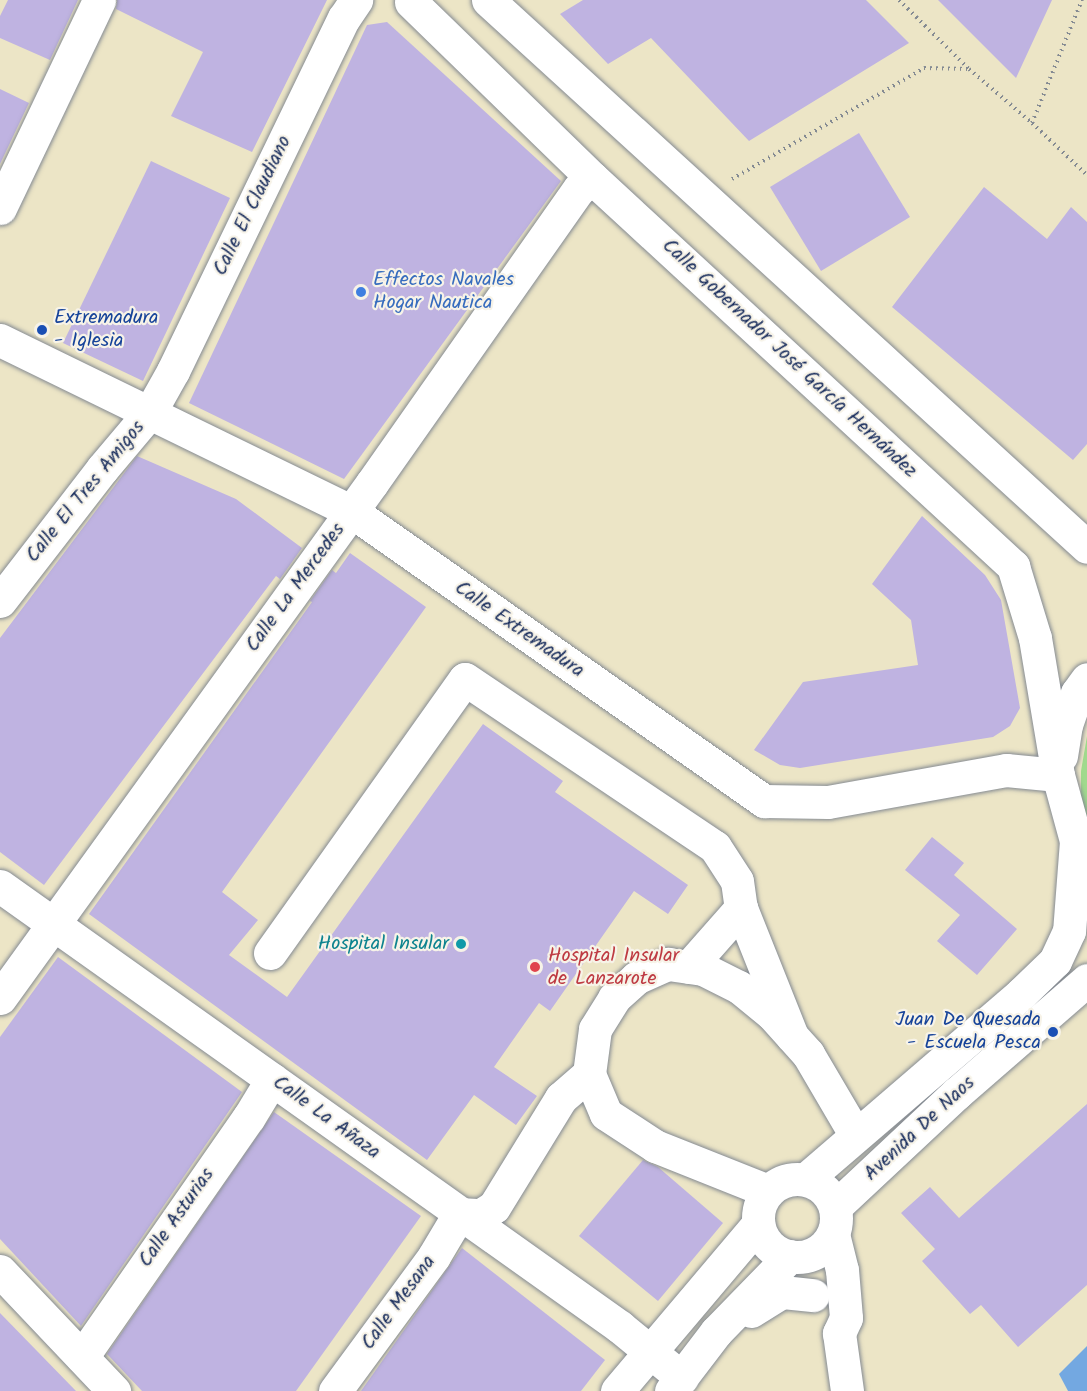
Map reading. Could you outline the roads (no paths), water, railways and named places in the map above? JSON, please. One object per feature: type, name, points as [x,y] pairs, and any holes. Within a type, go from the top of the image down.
[{"type":"street","points":[[0,208],[99,0]]},
{"type":"street","name":"Calle El Claudiano","points":[[150,412],[173,372],[344,18],[356,0]]},
{"type":"street","name":"Calle Gobernador José García Hernández","points":[[404,0],[591,178],[1014,566],[1035,638],[1058,776],[1081,854],[1069,931],[1055,960],[1021,994],[855,1134],[806,1179]]},
{"type":"street","points":[[489,0],[1087,547]]},
{"type":"street","name":"Calle La Mercedes","points":[[0,998],[56,923],[78,886],[351,511],[579,189],[591,178]]},
{"type":"street","name":"Calle Extremadura","points":[[0,340],[351,511],[764,801],[828,802],[1006,770],[1058,776]]},
{"type":"street","name":"Calle El Tres Amigos","points":[[2,597],[102,469],[150,412]]},
{"type":"street","points":[[270,953],[465,679],[715,847],[737,880],[741,908],[792,1036]]},
{"type":"street","points":[[1058,776],[1066,725],[1077,693],[1087,679]]},
{"type":"street","name":"Calle La Añaza","points":[[0,886],[56,923],[459,1214],[620,1327],[650,1353],[677,1384]]},
{"type":"street","points":[[689,967],[741,908]]},
{"type":"street","points":[[768,1191],[613,1128],[589,1074],[595,1029],[614,998],[636,978],[668,964],[703,969],[739,987],[772,1014],[808,1054],[855,1134]]},
{"type":"street","name":"Avenida De Naos","points":[[834,1221],[957,1094],[1087,980]]},
{"type":"street","points":[[459,1214],[481,1215],[494,1207],[561,1098],[589,1074]]},
{"type":"street","name":"Calle Asturias","points":[[82,1357],[249,1118],[272,1079]]},
{"type":"street","points":[[617,1391],[758,1224],[760,1208],[768,1191],[780,1182],[793,1178],[806,1179],[825,1190],[834,1221],[842,1270],[846,1318],[839,1333],[847,1391]]},
{"type":"street","name":"Calle Mesana","points":[[335,1391],[434,1256],[459,1214]]},
{"type":"street","points":[[758,1224],[770,1247],[790,1256],[810,1255],[822,1248],[834,1221]]},
{"type":"street","points":[[790,1256],[829,1323],[839,1333]]},
{"type":"street","points":[[677,1384],[716,1332],[790,1256]]},
{"type":"street","points":[[0,1271],[114,1391]]},
{"type":"street","points":[[716,1332],[782,1292],[813,1295]]},
{"type":"water","points":[[1087,1346],[1087,1391],[1068,1391],[1059,1374]]},
{"type":"place","name":"Effectos Navales Hogar Nautica","points":[[361,292]]},
{"type":"place","name":"Extremadura - Iglesia","points":[[42,330]]},
{"type":"place","name":"Hospital Insular","points":[[461,944]]},
{"type":"place","name":"Hospital Insular de Lanzarote","points":[[535,967]]},
{"type":"place","name":"Juan De Quesada - Escuela Pesca","points":[[1053,1032]]}]
